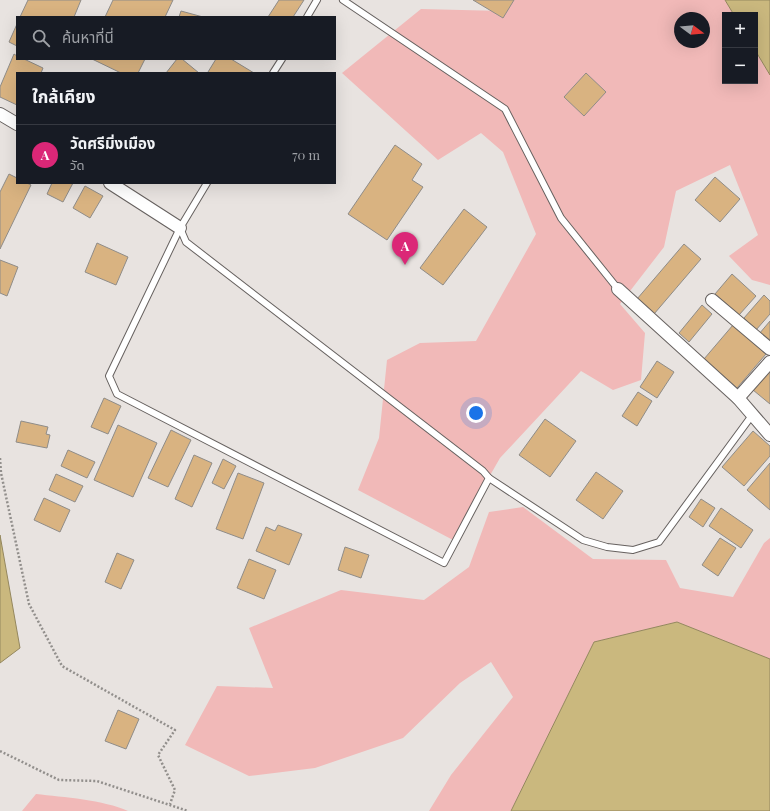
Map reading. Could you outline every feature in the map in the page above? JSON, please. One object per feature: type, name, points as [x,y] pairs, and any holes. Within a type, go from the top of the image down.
[{"type":"street","points":[[0,114],[16,123]]},
{"type":"street","points":[[112,184],[180,228]]},
{"type":"street","points":[[618,289],[738,398],[770,435]]},
{"type":"street","points":[[712,300],[770,350]]},
{"type":"street","points":[[738,398],[770,362]]},
{"type":"lane","points":[[308,16],[317,0]]},
{"type":"lane","points":[[343,0],[505,109],[561,218],[618,289]]},
{"type":"lane","points":[[274,72],[281,60]]},
{"type":"lane","points":[[206,184],[180,228],[109,376],[117,394],[444,563],[489,478]]},
{"type":"lane","points":[[180,228],[186,242],[483,471],[489,478],[583,540],[607,547],[632,550],[659,542],[753,414]]},
{"type":"path","points":[[0,458],[1,472],[29,604],[62,666],[175,730],[158,755],[175,790],[170,804]]},
{"type":"path","points":[[0,751],[59,780],[97,781],[188,811]]},
{"type":"shaded area","points":[[509,0],[725,0],[732,12],[722,12],[722,84],[758,84],[758,55],[770,75],[770,285],[752,280],[729,256],[758,235],[730,165],[676,191],[664,247],[620,304],[645,333],[641,380],[613,390],[581,371],[500,458],[453,540],[358,490],[379,438],[387,360],[420,343],[476,341],[536,234],[503,152],[481,133],[438,160],[342,73],[421,9],[502,11]]},
{"type":"shaded area","points":[[725,0],[770,0],[770,75],[758,55],[758,12],[732,12]]},
{"type":"shaded area","points":[[523,507],[593,559],[666,560],[680,588],[733,597],[764,543],[770,538],[770,659],[677,622],[594,642],[511,811],[429,811],[451,775],[513,697],[491,662],[460,683],[403,738],[315,768],[249,776],[185,745],[217,686],[273,688],[249,628],[341,590],[424,600],[469,567],[489,512]]},
{"type":"shaded area","points":[[0,535],[20,648],[0,663]]},
{"type":"shaded area","points":[[677,622],[770,659],[770,811],[511,811],[594,642]]},
{"type":"shaded area","points":[[36,794],[107,804],[128,811],[22,811]]},
{"type":"building","points":[[28,0],[81,0],[74,16],[20,16]]},
{"type":"building","points":[[113,0],[173,0],[165,16],[105,16]]},
{"type":"building","points":[[279,0],[304,0],[294,16],[269,16]]},
{"type":"building","points":[[473,0],[514,0],[503,18]]},
{"type":"building","points":[[181,11],[199,16],[179,16]]},
{"type":"building","points":[[16,26],[16,46],[9,42]]},
{"type":"building","points":[[14,54],[16,55],[16,60],[26,60],[43,68],[41,72],[16,72],[16,105],[0,97],[0,87]]},
{"type":"building","points":[[94,60],[144,60],[138,72],[119,72]]},
{"type":"building","points":[[176,60],[183,60],[198,72],[167,72]]},
{"type":"building","points":[[215,60],[233,60],[252,72],[208,72]]},
{"type":"building","points":[[586,73],[606,92],[584,116],[564,97]]},
{"type":"building","points":[[395,145],[422,164],[412,180],[423,187],[387,240],[348,214]]},
{"type":"building","points":[[9,174],[16,178],[16,184],[31,185],[0,249],[0,192]]},
{"type":"building","points":[[715,177],[740,199],[720,222],[695,200]]},
{"type":"building","points":[[52,184],[72,184],[63,202],[47,194]]},
{"type":"building","points":[[85,186],[103,196],[90,218],[73,208]]},
{"type":"building","points":[[464,209],[487,227],[443,285],[420,268]]},
{"type":"building","points":[[97,243],[128,257],[116,285],[85,272]]},
{"type":"building","points":[[684,244],[701,259],[654,314],[637,299]]},
{"type":"building","points":[[0,260],[18,267],[7,296],[0,293]]},
{"type":"building","points":[[732,274],[756,296],[739,315],[715,294]]},
{"type":"building","points":[[764,295],[770,301],[770,314],[756,330],[744,318]]},
{"type":"building","points":[[702,305],[712,314],[689,342],[679,333]]},
{"type":"building","points":[[770,321],[770,343],[759,334]]},
{"type":"building","points":[[733,325],[766,354],[737,388],[704,359]]},
{"type":"building","points":[[657,361],[674,372],[657,398],[640,387]]},
{"type":"building","points":[[770,370],[770,404],[753,390]]},
{"type":"building","points":[[638,392],[652,401],[637,426],[622,416]]},
{"type":"building","points":[[104,398],[121,406],[108,434],[91,427]]},
{"type":"building","points":[[545,419],[576,441],[550,477],[519,455]]},
{"type":"building","points":[[21,421],[48,427],[46,434],[50,435],[47,448],[16,442]]},
{"type":"building","points":[[118,425],[157,443],[133,497],[94,480]]},
{"type":"building","points":[[171,430],[191,440],[168,487],[148,478]]},
{"type":"building","points":[[753,431],[770,446],[770,456],[744,486],[722,467]]},
{"type":"building","points":[[68,450],[95,462],[87,478],[61,466]]},
{"type":"building","points":[[194,455],[212,463],[192,507],[175,499]]},
{"type":"building","points":[[223,459],[236,466],[224,489],[212,483]]},
{"type":"building","points":[[770,463],[770,510],[747,490]]},
{"type":"building","points":[[596,472],[623,491],[603,519],[576,500]]},
{"type":"building","points":[[238,473],[264,483],[243,539],[216,529]]},
{"type":"building","points":[[56,474],[83,486],[75,502],[49,490]]},
{"type":"building","points":[[44,498],[70,510],[60,532],[34,520]]},
{"type":"building","points":[[701,499],[715,508],[703,527],[689,517]]},
{"type":"building","points":[[721,508],[753,530],[741,548],[709,526]]},
{"type":"building","points":[[278,525],[302,534],[289,565],[256,551],[266,527],[275,531]]},
{"type":"building","points":[[720,538],[736,548],[718,576],[702,565]]},
{"type":"building","points":[[345,547],[369,555],[361,578],[338,570]]},
{"type":"building","points":[[117,553],[134,560],[121,589],[105,582]]},
{"type":"building","points":[[249,559],[276,570],[264,599],[237,588]]},
{"type":"building","points":[[118,710],[139,719],[126,749],[105,741]]},
{"type":"place","name":"วัดศรีมิ่งเมือง","points":[[405,265]]}]
